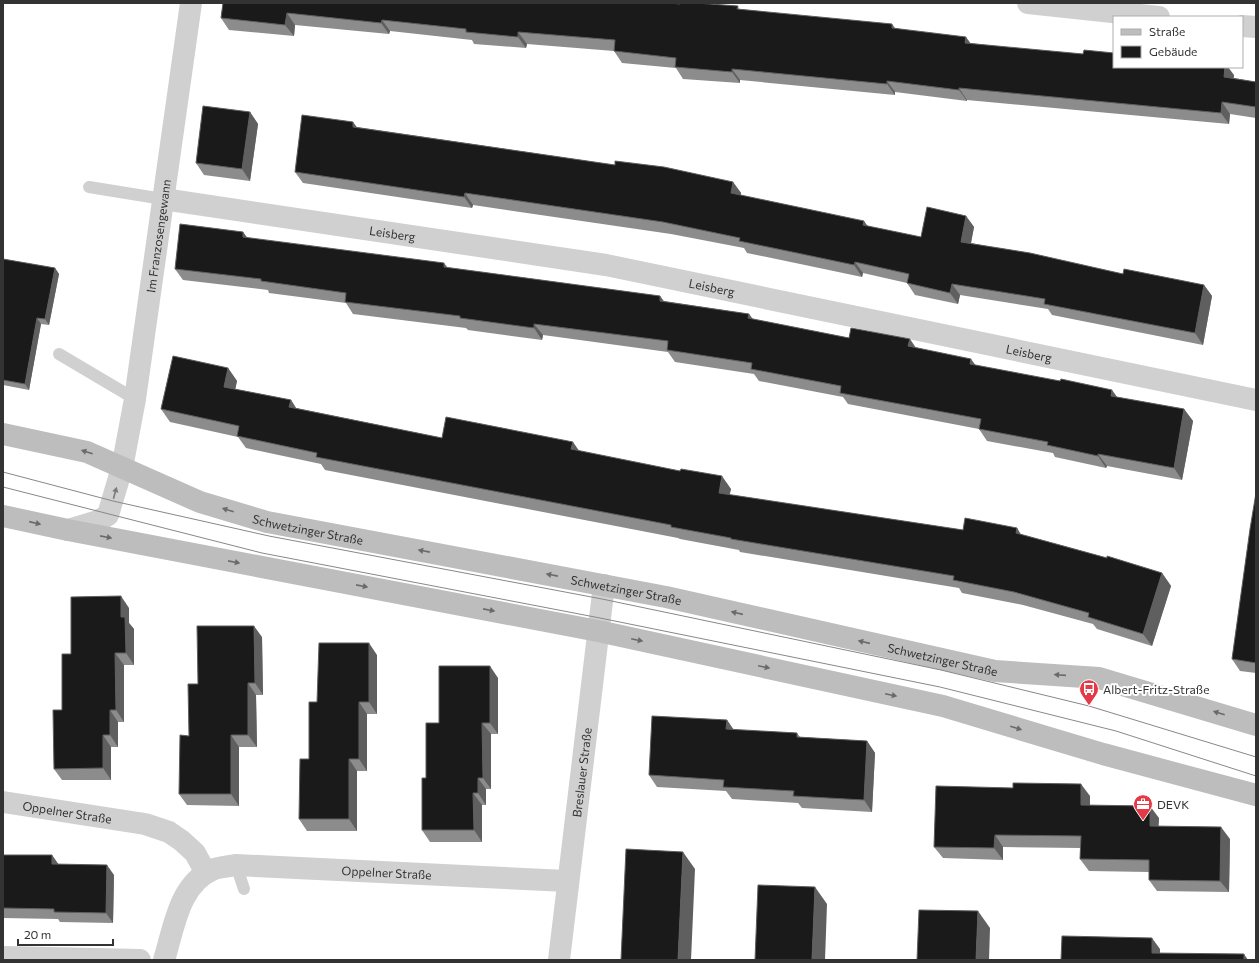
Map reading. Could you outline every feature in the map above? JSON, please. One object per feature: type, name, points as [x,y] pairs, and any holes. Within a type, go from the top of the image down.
[{"type":"street","name":"Im Franzosengewann","points":[[68,530],[98,521],[108,515],[122,468],[135,399],[191,3]]},
{"type":"street","points":[[1028,3],[1150,16]]},
{"type":"street","points":[[1243,26],[1256,27]]},
{"type":"street","name":"Leisberg","points":[[163,199],[606,265],[1256,400]]},
{"type":"street","name":"Schwetzinger Straße","points":[[3,434],[87,452],[200,502],[267,522],[666,597],[995,671],[1099,678],[1256,725]]},
{"type":"street","points":[[3,516],[68,530],[598,631],[943,706],[1103,754],[1256,795]]},
{"type":"street","name":"Breslauer Straße","points":[[559,960],[567,881],[604,585]]},
{"type":"street","name":"Oppelner Straße","points":[[3,802],[145,824],[169,832],[182,840],[195,853],[206,873]]},
{"type":"street","name":"Oppelner Straße","points":[[164,960],[183,899],[197,879],[216,869],[236,865],[567,881]]},
{"type":"street","points":[[3,957],[140,960]]},
{"type":"lane","points":[[89,186],[163,199]]},
{"type":"lane","points":[[59,354],[135,399]]},
{"type":"lane","points":[[236,865],[244,889]]},
{"type":"building","points":[[223,3],[696,3],[738,6],[737,9],[892,24],[892,28],[966,37],[965,43],[1083,54],[1084,50],[1113,53],[1113,68],[1225,68],[1224,77],[1256,82],[1256,107],[1222,102],[1221,113],[959,88],[959,90],[887,81],[887,84],[732,69],[732,72],[675,67],[676,58],[614,51],[615,40],[518,32],[518,37],[466,32],[466,29],[382,20],[381,23],[287,13],[285,25],[221,18]]},
{"type":"building","points":[[203,106],[250,112],[242,169],[196,163]]},
{"type":"building","points":[[302,115],[353,122],[353,127],[615,165],[615,161],[664,167],[733,182],[731,193],[864,221],[863,225],[921,237],[927,207],[966,216],[961,242],[1030,253],[1123,274],[1124,269],[1204,285],[1195,333],[1044,304],[1045,299],[952,284],[950,293],[907,283],[909,274],[855,262],[854,265],[739,241],[740,238],[663,222],[465,193],[464,197],[295,172]]},
{"type":"building","points":[[180,224],[243,232],[243,237],[444,263],[444,267],[660,296],[660,301],[749,314],[748,318],[849,338],[851,328],[910,339],[908,346],[971,359],[970,364],[1060,381],[1061,379],[1112,390],[1111,396],[1184,409],[1174,468],[1098,454],[1098,456],[1047,445],[1048,442],[979,429],[981,419],[840,393],[841,386],[751,369],[752,363],[667,350],[668,341],[534,324],[534,328],[460,318],[460,316],[345,302],[346,293],[261,281],[261,279],[175,269]]},
{"type":"building","points":[[3,259],[55,268],[45,319],[37,318],[25,384],[3,380]]},
{"type":"building","points":[[173,356],[228,368],[224,387],[291,400],[289,407],[442,438],[446,417],[573,442],[571,449],[680,471],[681,469],[722,476],[719,493],[963,530],[965,518],[1017,528],[1016,533],[1107,558],[1107,556],[1162,573],[1143,634],[1088,617],[1089,613],[1014,592],[953,580],[954,576],[731,539],[671,527],[671,525],[316,457],[317,453],[237,436],[239,426],[161,409]]},
{"type":"building","points":[[1256,493],[1256,663],[1232,659]]},
{"type":"building","points":[[121,596],[121,617],[125,617],[126,653],[115,653],[116,710],[110,710],[110,735],[103,735],[103,768],[54,769],[53,710],[62,710],[62,654],[71,654],[71,597]]},
{"type":"building","points":[[197,626],[254,626],[255,683],[248,683],[248,735],[231,735],[231,794],[179,794],[180,735],[189,736],[188,684],[198,684]]},
{"type":"building","points":[[319,643],[369,643],[369,702],[359,702],[359,759],[349,759],[349,819],[299,819],[300,759],[309,759],[309,702],[317,702]]},
{"type":"building","points":[[439,666],[490,666],[490,723],[482,723],[483,778],[478,778],[478,793],[473,793],[474,830],[422,830],[422,778],[426,778],[426,723],[439,723]]},
{"type":"building","points":[[652,716],[727,720],[726,729],[797,733],[797,737],[867,741],[864,800],[793,796],[794,791],[723,787],[724,780],[649,775]]},
{"type":"building","points":[[1013,783],[1081,784],[1081,805],[1150,806],[1150,826],[1221,827],[1220,881],[1149,880],[1149,860],[1080,859],[1081,836],[995,835],[994,848],[934,847],[936,786],[1013,788]]},
{"type":"building","points":[[626,849],[683,852],[678,960],[621,960]]},
{"type":"building","points":[[3,855],[52,855],[52,864],[107,865],[106,913],[54,912],[54,909],[3,908]]},
{"type":"building","points":[[758,885],[815,887],[812,960],[755,960]]},
{"type":"building","points":[[919,910],[978,911],[976,960],[917,960]]},
{"type":"building","points":[[1062,936],[1152,938],[1152,953],[1244,954],[1244,960],[1061,960]]},
{"type":"tram line","points":[[3,472],[113,501],[269,536],[602,599],[941,670],[1089,706],[1256,757]]},
{"type":"tram line","points":[[3,487],[262,553],[600,618],[940,687],[1116,731],[1256,776]]},
{"type":"place","name":"Albert-Fritz-Straße","points":[[1089,706]]},
{"type":"place","name":"DEVK","points":[[1143,821]]}]
